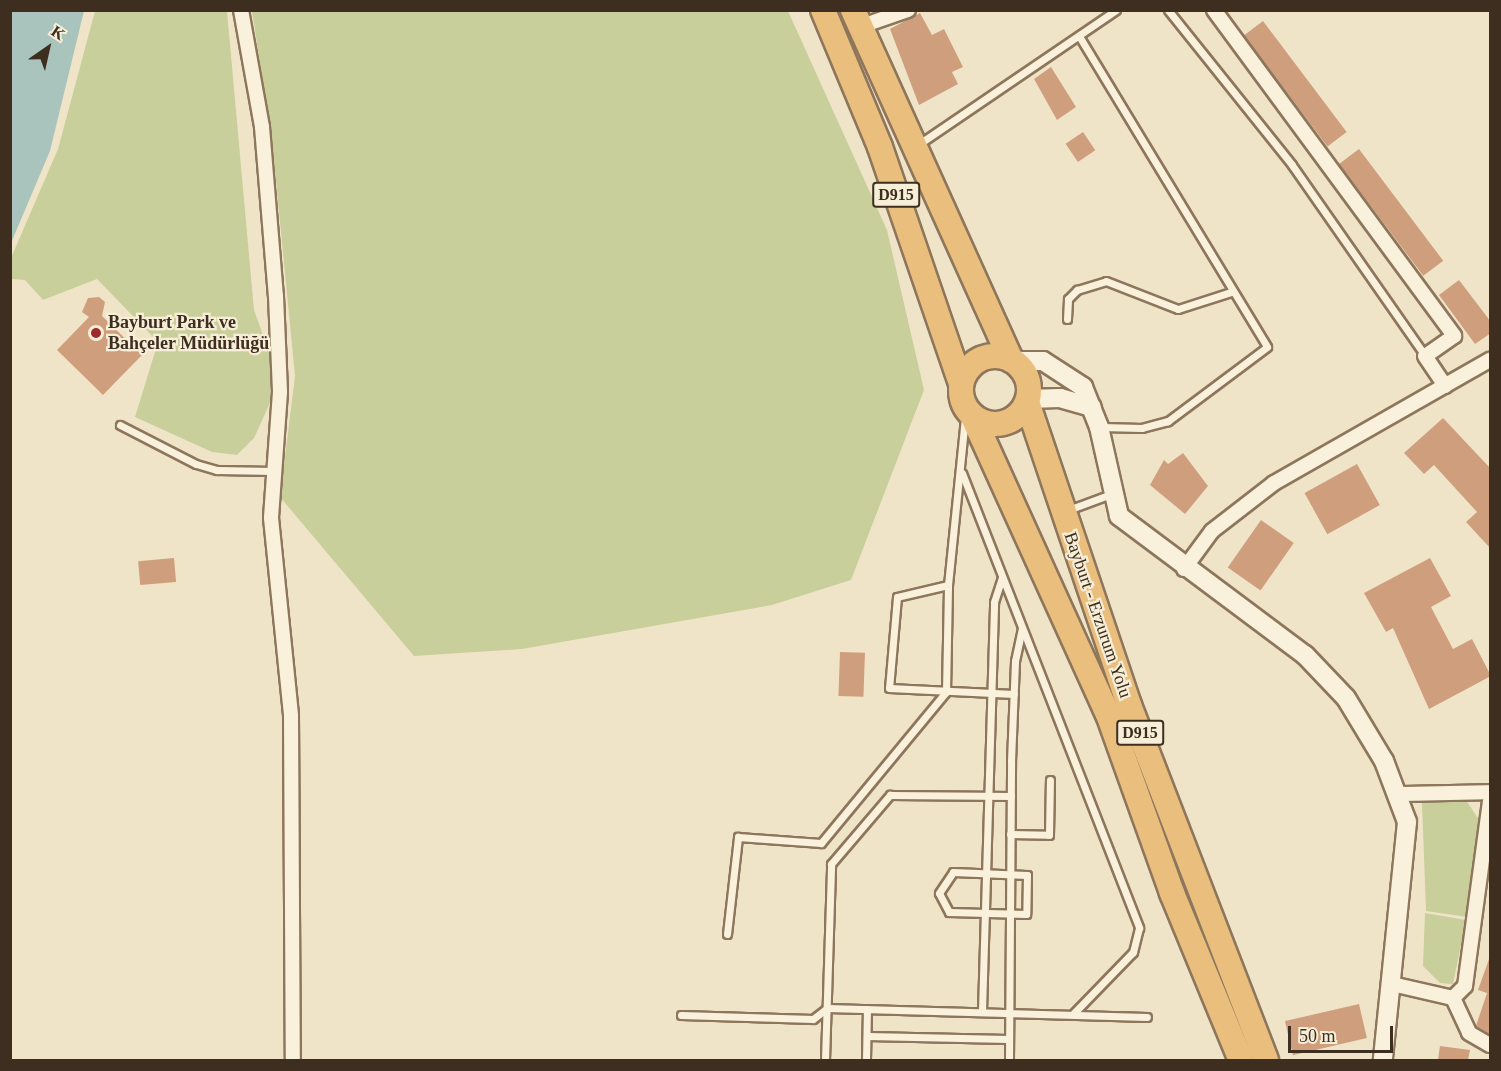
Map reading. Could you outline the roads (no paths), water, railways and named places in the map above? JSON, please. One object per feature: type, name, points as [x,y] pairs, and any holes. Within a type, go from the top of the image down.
[{"type":"highway","name":"Bayburt - Erzurum Yolu","points":[[823,10],[879,147],[969,413],[1108,714],[1172,894],[1241,1060]]},
{"type":"highway","name":"Bayburt - Erzurum Yolu","points":[[856,19],[1012,360],[1025,373],[1028,400],[1063,512],[1129,705],[1266,1060]]},
{"type":"highway","points":[[961,384],[976,361],[993,356],[1012,360]]},
{"type":"highway","points":[[969,413],[990,424],[1009,422],[1028,400]]},
{"type":"street","points":[[241,10],[262,127],[276,296],[280,392],[270,518],[291,716],[293,1060]]},
{"type":"street","points":[[856,19],[908,10]]},
{"type":"street","points":[[1214,10],[1454,336],[1425,356],[1445,386]]},
{"type":"street","points":[[1012,360],[1035,358],[1068,374],[1083,387],[1099,427],[1111,494],[1130,529],[1305,655],[1346,698],[1398,794],[1407,822],[1383,1060]]},
{"type":"street","points":[[1184,569],[1212,531],[1243,505],[1491,360]]},
{"type":"street","points":[[1028,400],[1060,398],[1092,407]]},
{"type":"street","points":[[1398,794],[1491,792]]},
{"type":"street","points":[[1453,998],[1465,986],[1491,802]]},
{"type":"street","points":[[1392,984],[1453,998]]},
{"type":"street","points":[[1453,998],[1469,1033],[1491,1045]]},
{"type":"lane","points":[[914,147],[1116,10]]},
{"type":"lane","points":[[1168,10],[1292,165],[1425,356]]},
{"type":"lane","points":[[1079,36],[1231,292],[1267,347],[1168,421],[1142,428],[1099,427]]},
{"type":"lane","points":[[1067,319],[1068,298],[1077,290],[1106,281],[1178,309],[1231,292]]},
{"type":"lane","points":[[727,934],[738,837],[821,843],[946,692],[948,585],[969,413]]},
{"type":"lane","points":[[120,425],[196,464],[217,470],[274,471]]},
{"type":"lane","points":[[961,470],[1139,928],[1133,952],[1073,1014]]},
{"type":"lane","points":[[1063,512],[1111,494]]},
{"type":"lane","points":[[982,1011],[994,602],[1002,577]]},
{"type":"lane","points":[[948,585],[897,597],[889,688],[1014,694]]},
{"type":"lane","points":[[1009,1060],[1006,1012],[1014,694],[1023,628]]},
{"type":"lane","points":[[1010,834],[1049,835],[1050,780]]},
{"type":"lane","points":[[825,1060],[831,864],[890,795],[1011,796]]},
{"type":"lane","points":[[952,872],[1009,874],[1027,875],[1026,914],[985,915],[949,912],[939,893],[952,872]]},
{"type":"lane","points":[[681,1015],[813,1019],[827,1008],[1147,1017]]},
{"type":"lane","points":[[866,1060],[867,1009]]},
{"type":"lane","points":[[867,1036],[1008,1039]]},
{"type":"water","points":[[11,10],[84,11],[50,151],[11,243]]},
{"type":"place","name":"Bayburt Park ve Bahçeler Müdürlüğü","points":[[96,333]]}]
